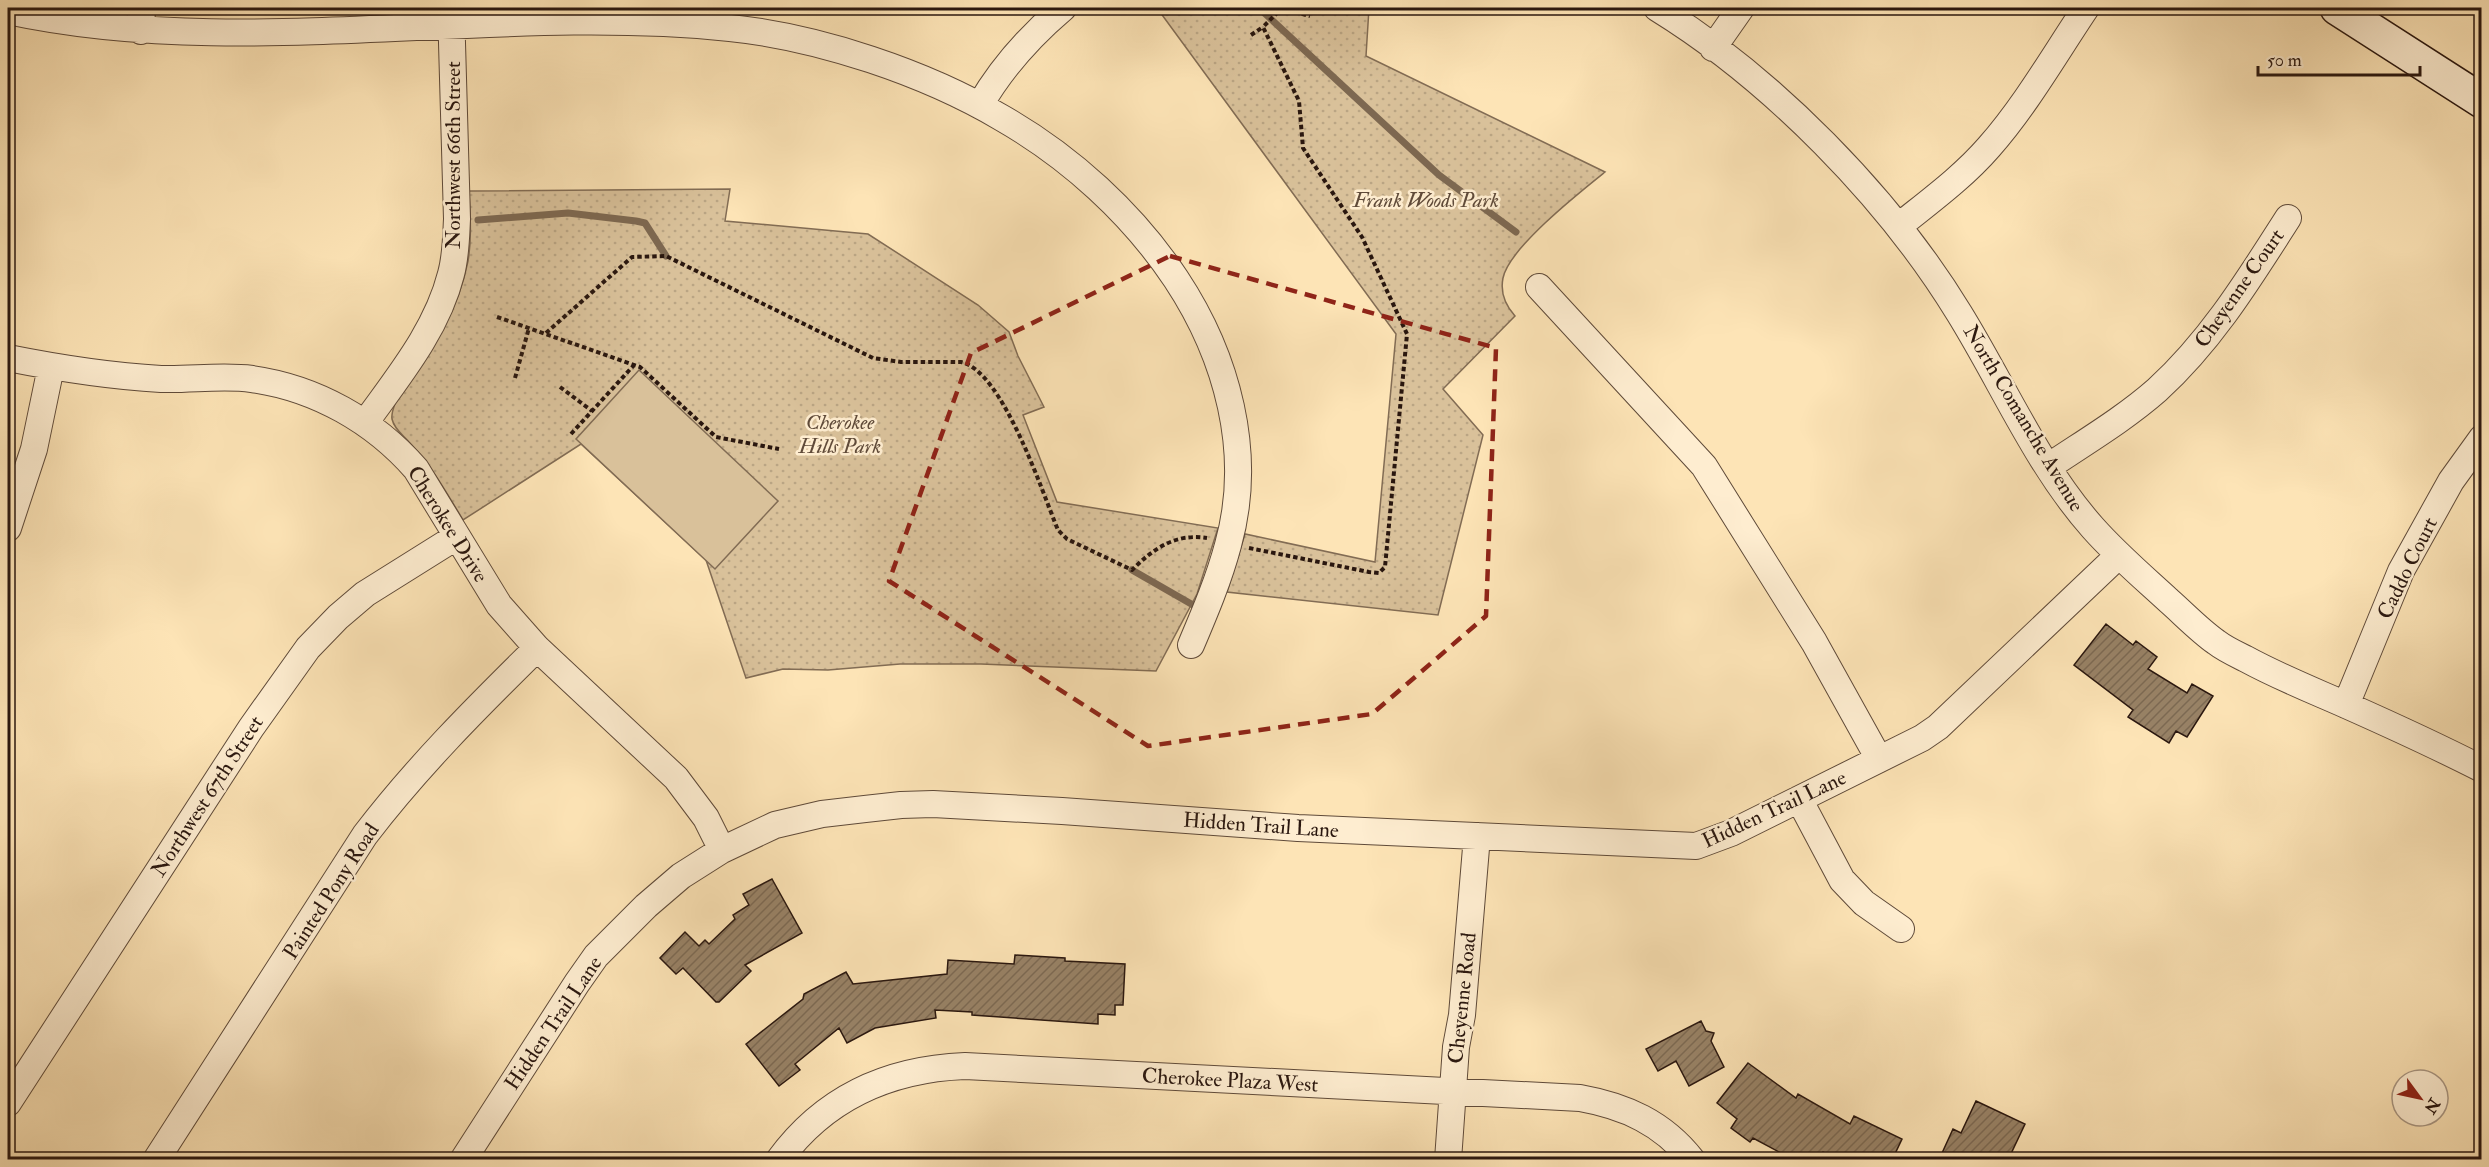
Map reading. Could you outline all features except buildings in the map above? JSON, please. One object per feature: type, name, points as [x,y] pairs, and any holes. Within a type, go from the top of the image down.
[{"type":"main road","points":[[2337,8],[2481,101]]},
{"type":"street","points":[[980,105],[994,80],[1012,58],[1037,30],[1063,8]]},
{"type":"street","points":[[1713,48],[1741,8]]},
{"type":"street","points":[[1899,226],[1954,182],[1989,147],[2020,108],[2086,8]]},
{"type":"street","name":"North Comanche Avenue","points":[[1666,10],[1755,80],[1830,150],[1899,226],[1933,271],[1959,312],[2048,467],[2093,529],[2119,555],[2217,643],[2285,680],[2346,705],[2481,769]]},
{"type":"street","points":[[8,11],[87,26],[142,19],[216,32],[451,17],[644,22],[734,18],[843,52],[940,86],[980,105],[1029,134],[1085,176],[1141,233],[1166,264],[1202,322],[1227,385],[1233,417],[1237,484],[1229,543],[1206,611],[1191,645]]},
{"type":"street","name":"Northwest 66th Street","points":[[365,423],[432,324],[451,274],[456,247],[457,219],[451,17]]},
{"type":"street","name":"Cheyenne Court","points":[[2048,467],[2117,421],[2157,390],[2195,351],[2234,302],[2288,218]]},
{"type":"street","points":[[1539,286],[1704,466],[1814,642],[1879,759]]},
{"type":"street","name":"Cherokee Drive","points":[[8,358],[51,367],[164,379],[251,379],[313,395],[365,423],[402,453],[416,470],[499,605],[537,648],[676,778],[706,818],[722,850]]},
{"type":"street","points":[[8,528],[34,449],[51,367]]},
{"type":"street","name":"Caddo Court","points":[[2346,705],[2400,571],[2451,480],[2481,438]]},
{"type":"street","name":"Northwest 67th Street","points":[[8,1103],[251,728],[308,648],[338,617],[365,594],[456,537]]},
{"type":"street","name":"Hidden Trail Lane","points":[[463,1160],[596,956],[646,906],[681,876],[722,850],[775,825],[822,814],[901,805],[1062,811],[1298,828],[1696,846],[1722,837],[1938,727],[2119,555]]},
{"type":"street","name":"Painted Pony Road","points":[[156,1160],[365,835],[400,789],[432,754],[537,648]]},
{"type":"street","points":[[1799,799],[1842,880],[1863,903],[1901,928]]},
{"type":"street","name":"Cheyenne Road","points":[[1448,1160],[1452,1091],[1463,1004],[1477,836]]},
{"type":"street","name":"Cherokee Plaza West","points":[[779,1160],[808,1125],[827,1109],[882,1081],[907,1072],[936,1067],[965,1066],[1580,1098],[1627,1109],[1648,1120],[1665,1131],[1692,1160]]},
{"type":"path","points":[[1251,35],[1265,25],[1279,9],[1310,16]]},
{"type":"path","points":[[546,333],[632,257],[666,256],[873,358],[888,362],[972,364],[998,394],[1012,419],[1058,531],[1067,539],[1132,570],[1149,553],[1174,539],[1199,537],[1379,573],[1385,567],[1407,334],[1362,237],[1303,148],[1299,101],[1265,25]]},
{"type":"path","points":[[497,317],[634,365],[716,437],[779,449]]},
{"type":"path","points":[[515,378],[529,328]]},
{"type":"path","points":[[571,434],[634,365]]},
{"type":"path","points":[[560,387],[592,411]]},
{"type":"highlighted area","points":[[1170,256],[1496,348],[1486,616],[1372,714],[1148,746],[889,581],[971,353]]},
{"type":"green space","name":"Frank Woods Park","points":[[1157,8],[1369,8],[1366,56],[1605,172],[1547,221],[1518,252],[1508,266],[1502,283],[1504,299],[1515,316],[1443,389],[1483,435],[1438,615],[1227,592],[1245,534],[1375,562],[1396,334]]},
{"type":"green space","name":"Cherokee Hills Park","points":[[730,189],[725,221],[868,234],[978,305],[1009,332],[1018,356],[1044,407],[1023,415],[1057,502],[1218,528],[1197,594],[1156,671],[981,664],[900,664],[828,670],[783,669],[746,678],[706,560],[581,444],[463,520],[432,470],[397,429],[392,417],[396,401],[449,318],[463,281],[470,244],[469,191]]},
{"type":"green space","points":[[639,370],[778,501],[715,569],[576,439]]},
{"type":"waterway","points":[[1259,8],[1439,175],[1516,232]]},
{"type":"waterway","points":[[478,220],[568,213],[636,221],[645,223],[666,256]]},
{"type":"waterway","points":[[1132,570],[1200,609]]}]
